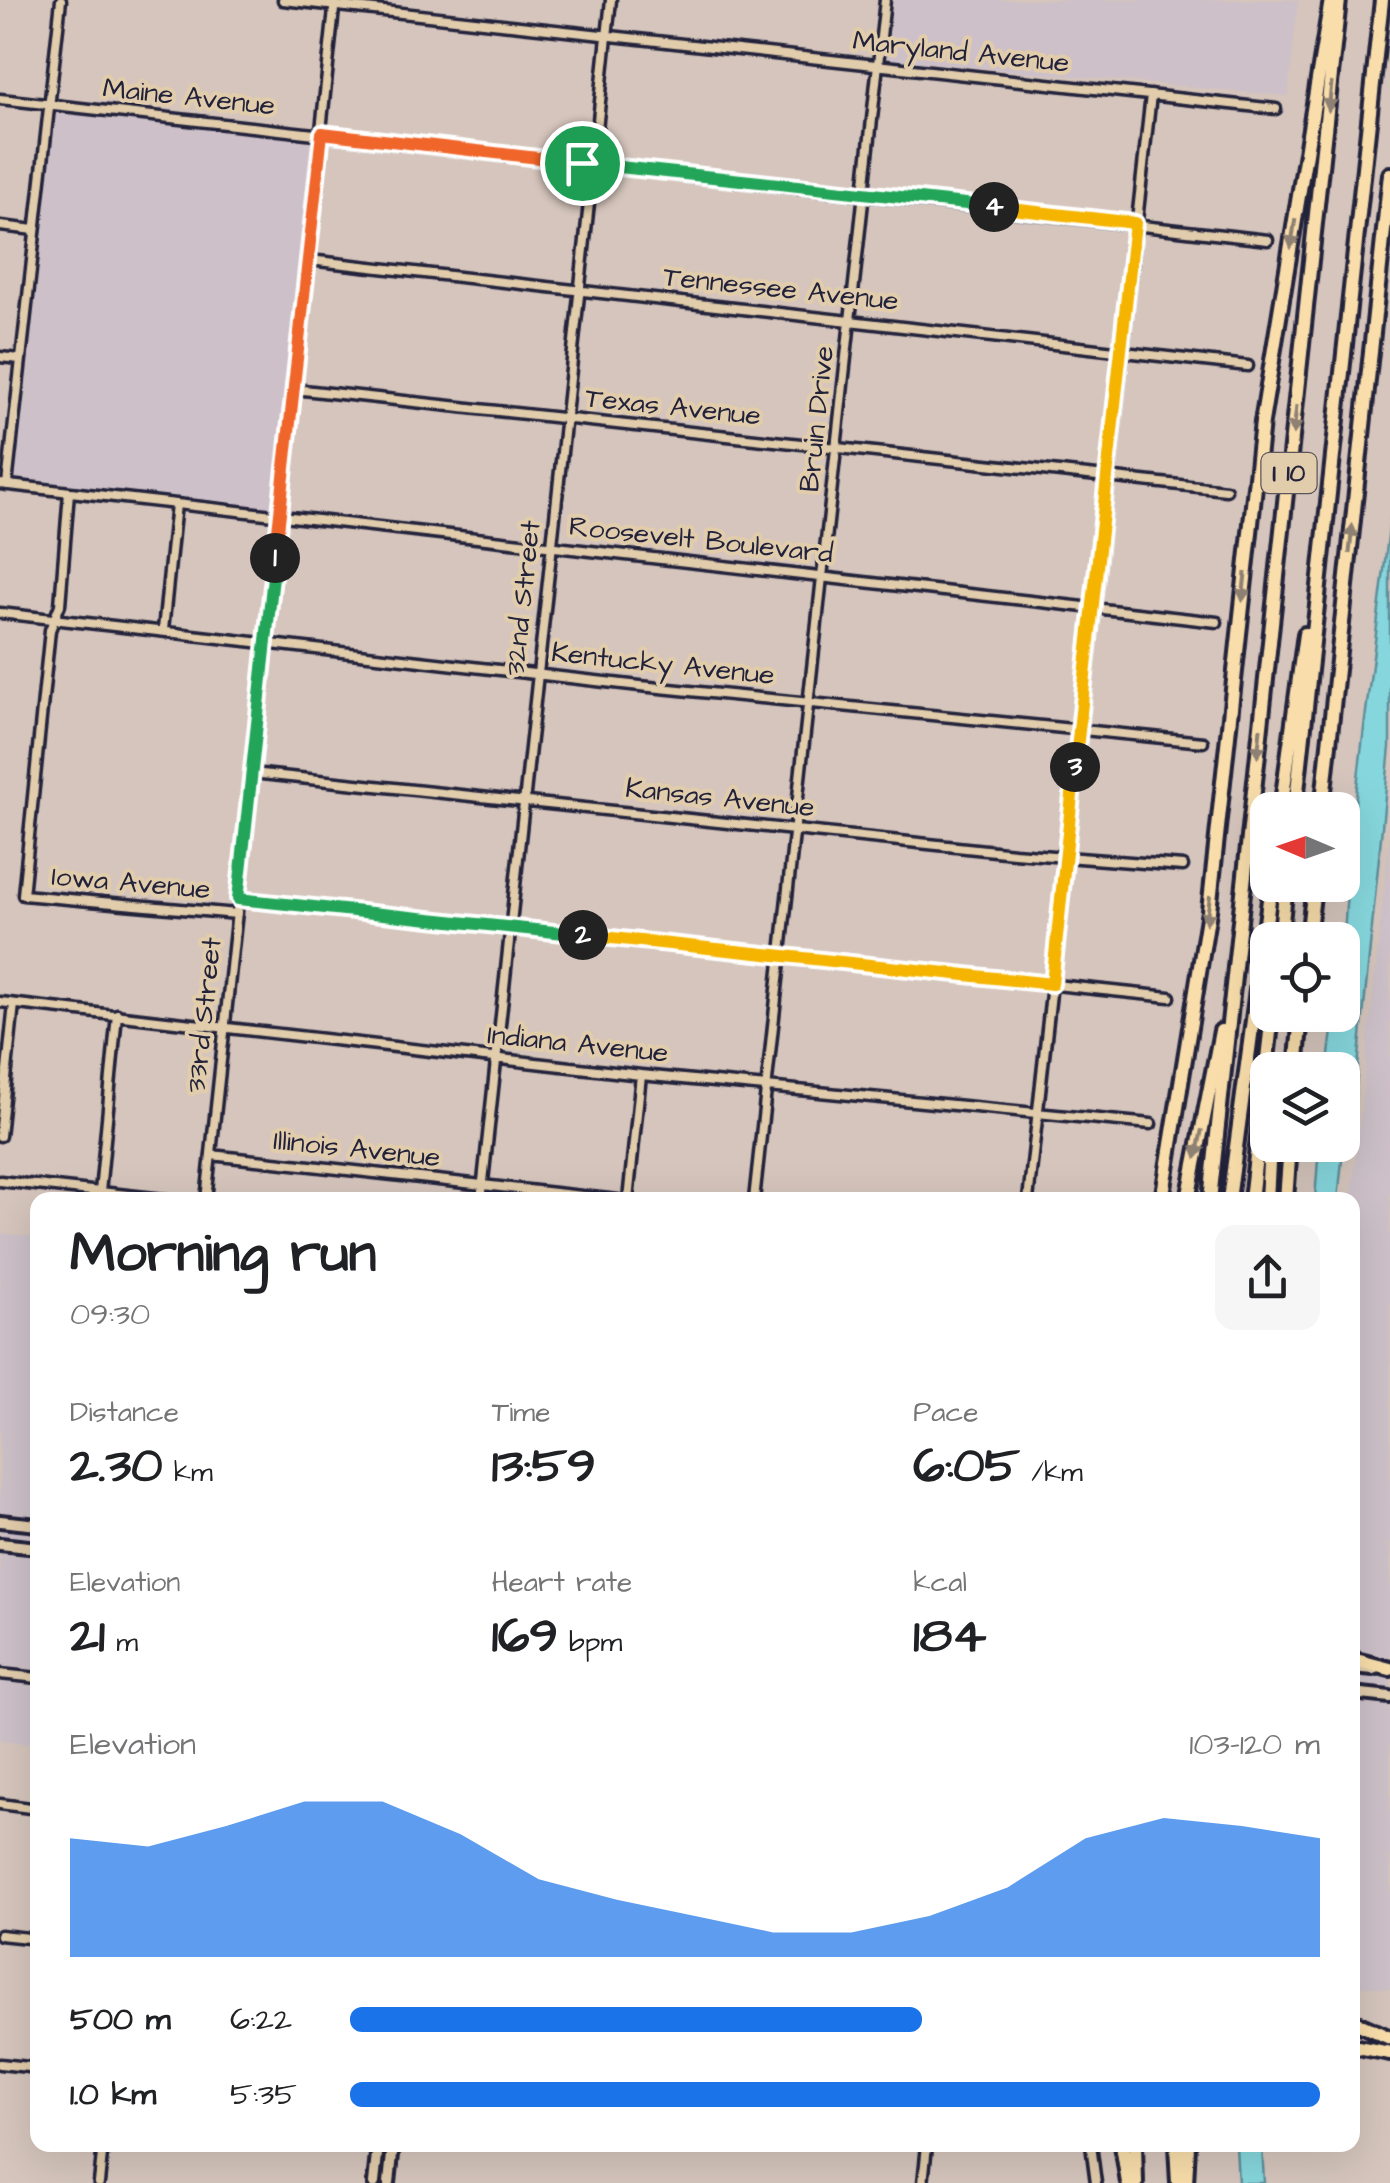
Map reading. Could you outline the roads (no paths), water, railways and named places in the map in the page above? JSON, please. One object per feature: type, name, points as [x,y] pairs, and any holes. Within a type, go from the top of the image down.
[{"type":"highway","points":[[1163,1192],[1209,911],[1262,422],[1331,0]]},
{"type":"highway","name":"I 10","points":[[1211,1192],[1339,0]]},
{"type":"highway","name":"I 10","points":[[1296,792],[1382,0]]},
{"type":"highway","points":[[1324,792],[1390,174]]},
{"type":"highway","points":[[1283,792],[1339,389]]},
{"type":"highway","points":[[1231,1192],[1268,902]]},
{"type":"highway","points":[[1190,1192],[1237,945]]},
{"type":"highway","points":[[1252,1192],[1271,1032]]},
{"type":"highway","points":[[1267,1192],[1269,1162]]},
{"type":"highway","points":[[1287,1192],[1289,1162]]},
{"type":"highway","points":[[1360,1661],[1390,1670]]},
{"type":"highway","points":[[1360,2025],[1390,2038]]},
{"type":"highway","points":[[1360,2047],[1390,2053]]},
{"type":"highway","points":[[1123,2152],[1128,2183]]},
{"type":"highway","points":[[1135,2152],[1136,2183]]},
{"type":"highway","points":[[1176,2152],[1178,2183]]},
{"type":"highway","points":[[1186,2183],[1188,2152]]},
{"type":"main road","points":[[0,1521],[30,1524]]},
{"type":"main road","points":[[0,1544],[30,1547]]},
{"type":"main road","points":[[1360,1668],[1390,1670]]},
{"type":"main road","points":[[1360,1694],[1390,1697]]},
{"type":"main road","points":[[374,2183],[377,2152]]},
{"type":"main road","points":[[389,2183],[392,2152]]},
{"type":"street","points":[[4,485],[60,0]]},
{"type":"street","name":"Maryland Avenue","points":[[283,0],[1276,108]]},
{"type":"street","name":"32nd Street","points":[[481,1192],[611,0]]},
{"type":"street","name":"Bruin Drive","points":[[755,1192],[885,0]]},
{"type":"street","name":"33rd Street","points":[[207,1192],[335,3]]},
{"type":"street","points":[[1029,1192],[1151,95]]},
{"type":"street","name":"Maine Avenue","points":[[0,99],[1268,240]]},
{"type":"street","points":[[0,226],[34,230]]},
{"type":"street","name":"Tennessee Avenue","points":[[309,260],[1248,366]]},
{"type":"street","points":[[0,357],[20,360]]},
{"type":"street","name":"Texas Avenue","points":[[294,389],[1226,490]]},
{"type":"street","name":"Roosevelt Boulevard","points":[[4,485],[1094,605],[1217,622]]},
{"type":"street","points":[[53,618],[60,604],[70,492]]},
{"type":"street","points":[[163,630],[176,504]]},
{"type":"street","name":"Kentucky Avenue","points":[[0,613],[538,674],[1203,742]]},
{"type":"street","name":"Iowa Avenue","points":[[53,618],[23,894],[29,898],[237,914]]},
{"type":"street","name":"Kansas Avenue","points":[[252,773],[1183,866]]},
{"type":"street","name":"Iowa Avenue","points":[[238,899],[1170,997]]},
{"type":"street","name":"Indiana Avenue","points":[[0,1002],[641,1075],[1151,1124]]},
{"type":"street","points":[[0,1136],[14,1004]]},
{"type":"street","points":[[0,1181],[100,1192],[118,1014]]},
{"type":"street","points":[[629,1192],[641,1075]]},
{"type":"street","name":"Illinois Avenue","points":[[211,1155],[540,1192]]},
{"type":"street","points":[[0,1674],[30,1677]]},
{"type":"street","points":[[0,1804],[30,1807]]},
{"type":"street","points":[[0,1935],[30,1938]]},
{"type":"street","points":[[0,2064],[30,2067]]},
{"type":"street","points":[[98,2183],[101,2152]]},
{"type":"street","points":[[923,2183],[927,2152]]},
{"type":"street","points":[[1092,2152],[1096,2183]]},
{"type":"water","points":[[1390,518],[1390,747],[1360,1052],[1329,1052],[1332,1032],[1360,1032],[1360,922],[1345,922],[1346,902],[1360,902],[1360,792],[1357,792]]},
{"type":"water","points":[[1318,1162],[1342,1162],[1339,1192],[1316,1192]]},
{"type":"water","points":[[1236,2152],[1262,2152],[1264,2183],[1238,2183]]}]
